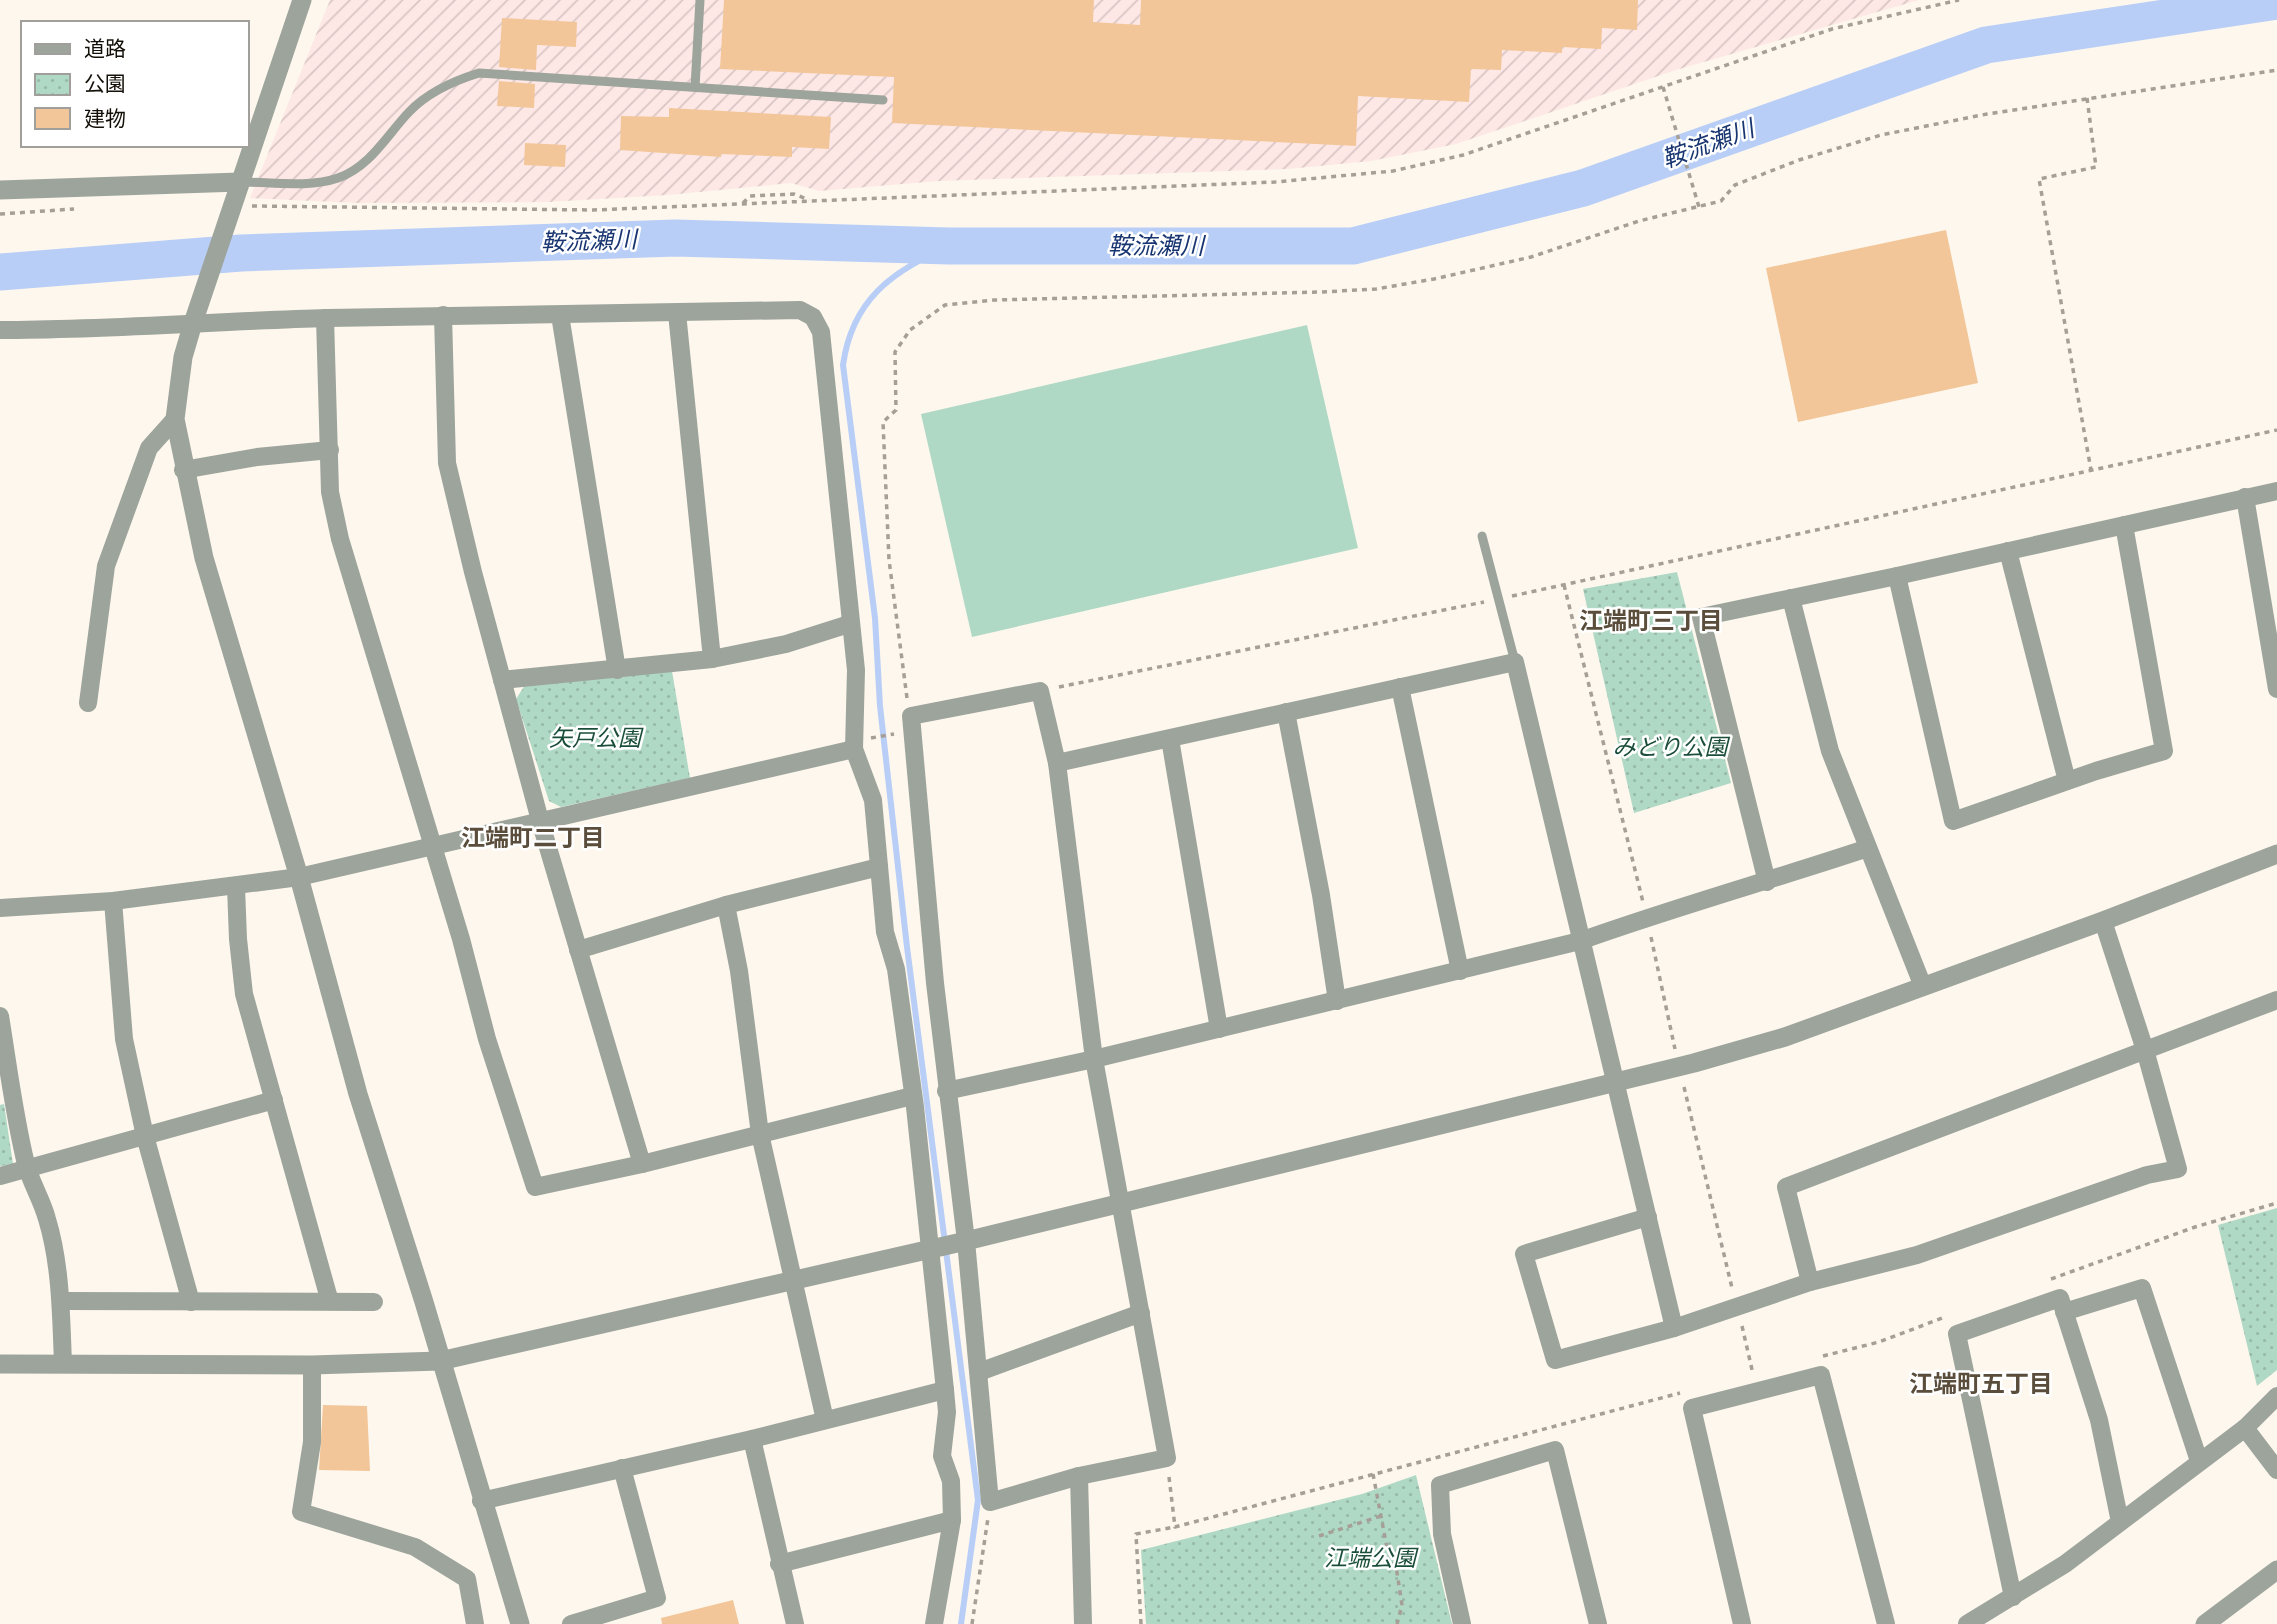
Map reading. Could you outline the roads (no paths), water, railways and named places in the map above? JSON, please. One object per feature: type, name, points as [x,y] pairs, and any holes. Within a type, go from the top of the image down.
[{"type":"street","points":[[302,0],[195,317],[183,357],[175,419],[183,470],[204,558],[299,877],[358,1094],[520,1624]]},
{"type":"street","points":[[0,190],[240,182]]},
{"type":"street","points":[[0,330],[114,330],[195,317],[325,318],[800,310],[813,317],[821,332],[849,624],[856,670],[860,744],[873,800],[885,932],[895,969],[912,1096],[945,1390],[947,1412],[942,1456],[951,1481],[952,1520],[934,1624]]},
{"type":"street","points":[[677,313],[712,659]]},
{"type":"street","points":[[443,315],[447,463],[472,572],[541,824],[642,1164]]},
{"type":"street","points":[[560,315],[617,670]]},
{"type":"street","points":[[325,318],[330,492],[340,539],[434,847],[487,1040],[535,1187],[642,1164],[912,1096]]},
{"type":"street","points":[[89,703],[106,566],[149,448],[175,419]]},
{"type":"street","points":[[183,470],[257,457],[330,450]]},
{"type":"street","points":[[1767,882],[1701,617],[2277,491]]},
{"type":"street","points":[[2245,497],[2277,689]]},
{"type":"street","points":[[1897,576],[1953,821],[2164,751],[2124,525]]},
{"type":"street","points":[[2008,551],[2067,781]]},
{"type":"street","points":[[1791,598],[1830,751],[1922,984]]},
{"type":"street","points":[[502,680],[712,659],[786,644],[849,624]]},
{"type":"street","points":[[1057,763],[1514,662],[1674,1328]]},
{"type":"street","points":[[1399,687],[1460,971]]},
{"type":"street","points":[[1040,691],[1057,763],[1094,1059],[1167,1458],[1079,1476],[990,1502],[979,1372],[946,1091],[911,716],[1040,691]]},
{"type":"street","points":[[1286,712],[1321,895],[1337,1001]]},
{"type":"street","points":[[1170,739],[1219,1029]]},
{"type":"street","points":[[0,908],[113,901],[299,877],[541,824],[860,744]]},
{"type":"street","points":[[946,1091],[1094,1059],[1580,941],[1646,917],[1767,882],[1868,848]]},
{"type":"street","points":[[0,1364],[312,1365],[440,1362],[931,1249],[1617,1083],[1785,1037],[1922,984],[2103,921],[2277,854]]},
{"type":"street","points":[[578,950],[726,905],[879,867]]},
{"type":"street","points":[[61,1301],[191,1302],[374,1302],[330,1302],[274,1100],[244,994],[237,939],[236,887]]},
{"type":"street","points":[[113,901],[124,1040],[145,1136],[191,1302]]},
{"type":"street","points":[[726,905],[739,971],[760,1134],[825,1420]]},
{"type":"street","points":[[1648,1217],[1524,1254],[1555,1360],[1674,1328],[1810,1282],[1917,1255],[2147,1175],[2178,1169],[2145,1050],[2103,921]]},
{"type":"street","points":[[1810,1282],[1786,1186],[2277,1000]]},
{"type":"street","points":[[0,1016],[10,1093],[27,1168],[48,1220],[61,1301],[63,1363]]},
{"type":"street","points":[[0,1176],[274,1100]]},
{"type":"street","points":[[2064,1312],[2142,1289],[2199,1461]]},
{"type":"street","points":[[2013,1597],[1957,1335],[2060,1298],[2099,1420],[2120,1521]]},
{"type":"street","points":[[979,1372],[1141,1313]]},
{"type":"street","points":[[312,1365],[312,1442],[301,1512],[415,1547],[467,1579],[475,1624]]},
{"type":"street","points":[[1742,1624],[1692,1408],[1821,1375],[1886,1624]]},
{"type":"street","points":[[481,1501],[752,1439],[945,1390]]},
{"type":"street","points":[[1967,1624],[2065,1564],[2245,1429],[2277,1396]]},
{"type":"street","points":[[2245,1429],[2277,1471]]},
{"type":"street","points":[[752,1439],[794,1624]]},
{"type":"street","points":[[1462,1624],[1442,1534],[1440,1485],[1555,1450],[1598,1624]]},
{"type":"street","points":[[571,1624],[657,1598],[622,1468]]},
{"type":"street","points":[[1079,1476],[1083,1624]]},
{"type":"street","points":[[779,1564],[952,1520]]},
{"type":"street","points":[[2205,1624],[2277,1570]]},
{"type":"lane","points":[[695,86],[700,0]]},
{"type":"lane","points":[[240,182],[312,182],[337,178],[361,166],[410,110],[429,95],[454,81],[479,73],[883,100]]},
{"type":"lane","points":[[1482,536],[1514,662]]},
{"type":"waterway","name":"鞍流瀬川","points":[[0,272],[241,253],[675,238],[949,246],[1353,246],[1583,188],[1986,45],[2277,1]]},
{"type":"waterway","points":[[949,246],[910,266],[878,290],[855,322],[843,365],[875,618],[880,706],[907,947],[978,1500],[961,1624]]},
{"type":"district","name":"江端町三丁目","points":[[1651,621]]},
{"type":"district","name":"江端町二丁目","points":[[533,838]]},
{"type":"district","name":"江端町五丁目","points":[[1981,1384]]},
{"type":"park label","name":"矢戸公園","points":[[595,738]]},
{"type":"park label","name":"みどり公園","points":[[1670,747]]},
{"type":"park label","name":"江端公園","points":[[1370,1558]]}]
